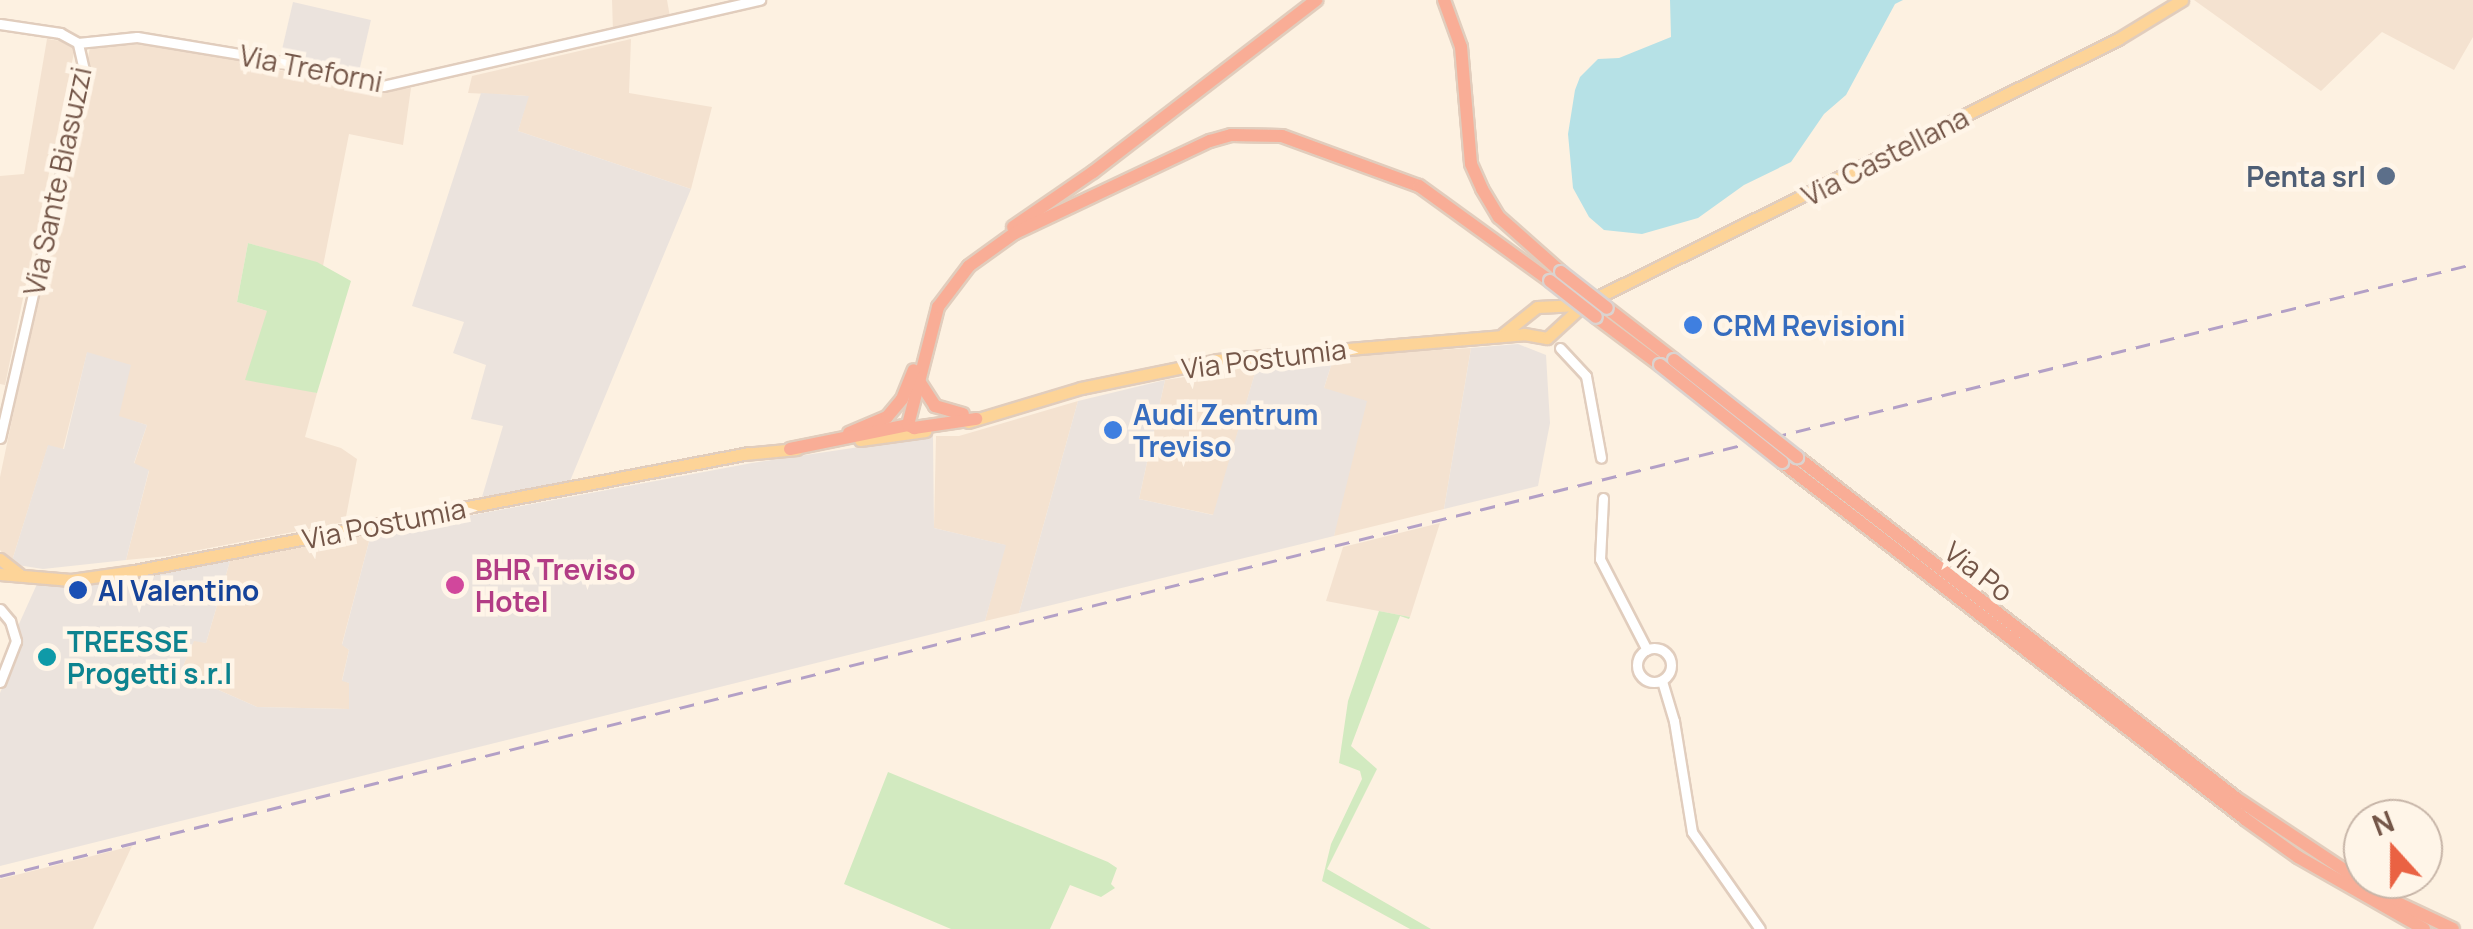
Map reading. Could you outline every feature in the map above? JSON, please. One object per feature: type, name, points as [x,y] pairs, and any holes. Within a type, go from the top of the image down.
[{"type":"highway","points":[[971,417],[914,428],[903,414],[932,307],[957,271],[1316,0]]},
{"type":"highway","name":"Via Po","points":[[1444,0],[1460,48],[1471,164],[1499,217],[1556,277]]},
{"type":"highway","name":"Via Po","points":[[914,383],[938,307],[978,258],[1016,233],[1210,141],[1231,135],[1282,136],[1419,186],[1496,241],[1556,277],[2236,798],[2370,888],[2453,929]]},
{"type":"highway","name":"Via Po","points":[[1667,363],[1782,462],[2217,798],[2298,857],[2424,929]]},
{"type":"highway","points":[[914,383],[935,406],[971,417]]},
{"type":"highway","points":[[849,434],[885,419],[914,383]]},
{"type":"highway","points":[[790,450],[908,424]]},
{"type":"main road","name":"Via Castellana","points":[[1584,304],[2118,39],[2182,0]]},
{"type":"main road","points":[[1492,338],[1547,307],[1584,304]]},
{"type":"main road","points":[[1530,314],[1527,323],[1538,337],[1557,329],[1584,304]]},
{"type":"main road","points":[[1547,307],[1558,317],[1557,329]]},
{"type":"main road","name":"Via Postumia","points":[[744,454],[790,450],[971,417],[1217,360],[1538,337]]},
{"type":"main road","name":"Via Postumia","points":[[0,574],[70,580],[134,571],[908,424]]},
{"type":"main road","points":[[0,559],[23,576]]},
{"type":"street","name":"Via Treforni","points":[[0,24],[60,33],[78,42],[138,37],[258,57],[383,86],[760,0]]},
{"type":"street","name":"Via Sante Biasuzzi","points":[[0,438],[84,70],[78,42]]},
{"type":"street","points":[[1557,329],[1560,348]]},
{"type":"street","points":[[1538,337],[1579,364],[1590,386],[1601,458]]},
{"type":"street","points":[[1603,498],[1600,560],[1646,650]]},
{"type":"street","points":[[0,609],[10,621],[16,640],[0,682]]},
{"type":"street","points":[[1646,650],[1638,661],[1639,673],[1646,680],[1662,681]]},
{"type":"street","points":[[1646,650],[1661,650],[1670,658],[1669,673],[1662,681]]},
{"type":"street","points":[[1662,681],[1674,722],[1692,832],[1760,929]]},
{"type":"shaded area","points":[[612,0],[667,0],[670,17],[613,31]]},
{"type":"shaded area","points":[[2194,0],[2473,0],[2473,37],[2454,70],[2382,32],[2321,91]]},
{"type":"shaded area","points":[[293,2],[371,20],[358,76],[280,58]]},
{"type":"shaded area","points":[[47,39],[76,43],[5,385],[0,384],[0,176],[24,174]]},
{"type":"shaded area","points":[[631,39],[629,93],[712,107],[691,189],[518,131],[528,96],[468,93],[472,76]]},
{"type":"shaded area","points":[[91,43],[187,47],[363,91],[411,88],[403,145],[349,134],[323,266],[248,243],[237,302],[267,311],[302,389],[317,393],[305,437],[341,448],[357,459],[345,522],[168,556],[126,560],[149,471],[134,464],[147,425],[119,417],[87,353],[63,449],[48,446],[11,564],[0,550],[0,477]]},
{"type":"shaded area","points":[[481,93],[529,96],[518,131],[691,189],[570,481],[482,497],[503,426],[471,419],[486,365],[453,353],[464,322],[412,306]]},
{"type":"shaded area","points":[[1518,344],[1546,355],[1550,423],[1538,486],[1444,509],[1471,348]]},
{"type":"shaded area","points":[[1471,348],[1444,509],[1334,536],[1339,498],[1324,388],[1334,356]]},
{"type":"shaded area","points":[[87,352],[131,365],[119,416],[147,425],[134,463],[149,470],[126,560],[43,569],[11,564],[48,445],[64,449]]},
{"type":"shaded area","points":[[1334,356],[1324,388],[1367,401],[1334,536],[1019,613],[1078,401],[1165,380],[1139,499],[1213,515],[1257,366]]},
{"type":"shaded area","points":[[1257,366],[1214,515],[1139,499],[1165,380]]},
{"type":"shaded area","points":[[1078,401],[1019,613],[985,621],[1005,545],[934,528],[936,436],[959,436]]},
{"type":"shaded area","points":[[933,436],[934,528],[1006,545],[985,621],[0,866],[0,693],[16,654],[14,635],[37,584],[230,561],[206,643],[194,641],[180,673],[257,707],[349,709],[349,683],[342,681],[349,650],[342,645],[371,534],[752,463]]},
{"type":"shaded area","points":[[1440,523],[1410,617],[1326,601],[1343,547]]},
{"type":"shaded area","points":[[371,534],[342,644],[349,650],[342,680],[349,683],[349,709],[257,707],[180,673],[194,640],[206,643],[230,561]]},
{"type":"shaded area","points":[[132,846],[93,929],[0,929],[0,879]]},
{"type":"green space","points":[[248,243],[317,262],[351,281],[317,393],[245,380],[267,311],[237,302]]},
{"type":"green space","points":[[1379,611],[1410,617],[1400,616],[1351,746],[1377,769],[1327,869],[1431,929],[1410,929],[1322,881],[1331,844],[1362,779],[1360,771],[1339,763],[1348,701]]},
{"type":"green space","points":[[888,772],[1108,862],[1117,868],[1111,884],[1115,888],[1101,897],[1070,885],[1050,929],[951,929],[844,884]]},
{"type":"water","points":[[1670,0],[1903,0],[1895,4],[1846,95],[1824,114],[1791,162],[1744,185],[1698,218],[1642,234],[1604,230],[1589,217],[1573,188],[1568,134],[1575,90],[1580,77],[1598,59],[1619,58],[1671,37]]},
{"type":"railway","points":[[0,876],[2473,264]]},
{"type":"place","name":"Penta srl","points":[[2386,176]]},
{"type":"place","name":"CRM Revisioni","points":[[1693,325]]},
{"type":"place","name":"Audi Zentrum Treviso","points":[[1113,430]]},
{"type":"place","name":"BHR Treviso Hotel","points":[[455,585]]},
{"type":"place","name":"Al Valentino","points":[[78,590]]},
{"type":"place","name":"TREESSE Progetti s.r.l","points":[[47,657]]}]
